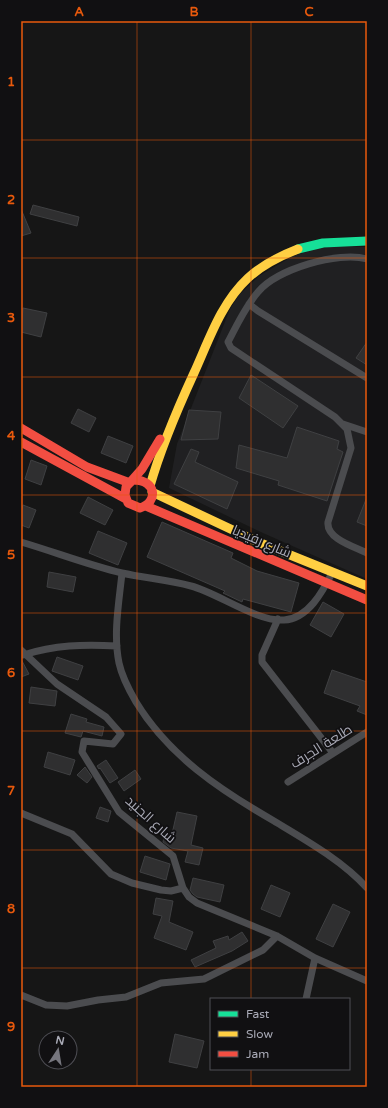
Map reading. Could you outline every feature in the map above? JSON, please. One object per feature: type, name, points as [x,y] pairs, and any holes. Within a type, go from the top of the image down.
[{"type":"main road","points":[[21,442],[126,499],[132,506],[146,506],[152,499],[151,489],[156,464],[181,400],[222,312],[233,294],[250,275],[275,258],[311,244],[344,240],[367,241]]},
{"type":"main road","points":[[126,499],[125,490],[151,454],[181,400]]},
{"type":"main road","points":[[21,428],[110,478],[132,481],[143,480],[151,489]]},
{"type":"main road","name":"شارع رفيديا","points":[[151,489],[200,516],[332,573],[367,586]]},
{"type":"main road","name":"شارع رفيديا","points":[[146,506],[326,584],[367,600]]},
{"type":"street","points":[[367,259],[339,258],[305,266],[271,281],[249,304],[228,342],[230,347],[343,424],[360,431],[367,432]]},
{"type":"street","points":[[249,304],[258,312],[367,378]]},
{"type":"street","points":[[343,424],[349,436],[351,448],[328,522],[328,528],[336,537],[367,553]]},
{"type":"street","points":[[21,542],[122,573],[192,586],[265,617],[284,620],[298,616],[312,605],[332,573]]},
{"type":"street","points":[[122,573],[118,611],[117,646],[119,663],[127,686],[163,740],[214,784],[298,836],[335,861],[367,888]]},
{"type":"street","points":[[278,619],[262,655],[262,662],[333,753]]},
{"type":"street","points":[[22,653],[51,647],[88,644],[117,646]]},
{"type":"street","name":"شارع الجنيد","points":[[22,653],[57,684],[106,717],[121,734],[113,744],[84,741],[82,752],[119,812],[173,856],[183,888],[189,897],[197,903],[277,936],[315,958],[367,981]]},
{"type":"street","name":"طلعة الجرف","points":[[288,782],[367,732]]},
{"type":"street","points":[[21,813],[72,834],[111,874],[132,883],[161,890],[171,891],[183,888]]},
{"type":"street","points":[[21,995],[46,1005],[67,1006],[98,1000],[126,997],[162,982],[204,979],[263,950],[277,936]]},
{"type":"street","points":[[306,998],[315,958]]},
{"type":"shaded area","points":[[335,246],[367,247],[367,579],[263,533],[169,488],[177,444],[230,309],[239,295],[259,276],[293,256],[320,248]]},
{"type":"building","points":[[33,205],[79,217],[77,226],[30,214]]},
{"type":"building","points":[[21,209],[31,233],[21,236]]},
{"type":"building","points":[[23,308],[47,313],[41,337],[21,332]]},
{"type":"building","points":[[367,342],[367,365],[356,358]]},
{"type":"building","points":[[251,375],[298,406],[283,428],[239,398]]},
{"type":"building","points":[[78,409],[96,418],[89,432],[71,423]]},
{"type":"building","points":[[189,410],[221,412],[218,439],[181,440]]},
{"type":"building","points":[[297,427],[339,441],[337,449],[343,452],[327,501],[278,485],[279,481],[236,468],[239,445],[287,458]]},
{"type":"building","points":[[108,436],[133,446],[126,463],[101,453]]},
{"type":"building","points":[[191,449],[199,452],[195,462],[238,482],[227,509],[174,484]]},
{"type":"building","points":[[31,460],[47,466],[41,485],[25,479]]},
{"type":"building","points":[[88,497],[113,510],[105,525],[80,513]]},
{"type":"building","points":[[367,497],[367,526],[357,522]]},
{"type":"building","points":[[23,505],[36,510],[29,528],[21,525],[21,512]]},
{"type":"building","points":[[162,522],[233,553],[231,558],[257,571],[299,583],[291,612],[243,599],[242,602],[223,593],[225,591],[147,557]]},
{"type":"building","points":[[98,531],[127,543],[118,565],[89,553]]},
{"type":"building","points":[[49,572],[76,577],[73,592],[47,587]]},
{"type":"building","points":[[323,602],[344,614],[331,637],[310,625]]},
{"type":"building","points":[[57,657],[83,666],[78,680],[52,671]]},
{"type":"building","points":[[21,659],[29,674],[21,677]]},
{"type":"building","points":[[332,670],[367,682],[367,715],[357,711],[360,706],[324,693]]},
{"type":"building","points":[[31,687],[57,691],[55,706],[29,703]]},
{"type":"building","points":[[71,714],[87,719],[86,722],[104,727],[102,736],[83,731],[81,737],[65,733]]},
{"type":"building","points":[[48,752],[75,760],[70,775],[44,767]]},
{"type":"building","points":[[106,760],[118,778],[110,783],[97,766]]},
{"type":"building","points":[[85,767],[92,777],[87,783],[77,775]]},
{"type":"building","points":[[135,770],[141,779],[124,791],[118,782]]},
{"type":"building","points":[[100,807],[111,811],[108,822],[96,818]]},
{"type":"building","points":[[177,812],[197,816],[191,845],[203,848],[199,865],[185,862],[188,851],[171,848],[163,842],[165,833],[172,834]]},
{"type":"building","points":[[145,856],[170,864],[166,880],[140,872]]},
{"type":"building","points":[[193,878],[224,885],[220,902],[197,897],[193,894],[190,890]]},
{"type":"building","points":[[271,885],[290,893],[280,917],[261,909]]},
{"type":"building","points":[[156,898],[173,901],[169,922],[193,932],[186,950],[154,938],[162,916],[153,914]]},
{"type":"building","points":[[333,904],[350,912],[333,947],[316,939]]},
{"type":"building","points":[[242,932],[248,941],[232,951],[195,967],[191,960],[216,948],[213,941],[228,936],[229,940]]},
{"type":"building","points":[[175,1034],[204,1041],[197,1068],[169,1062]]},
{"type":"traffic: fast","points":[[298,249],[323,243],[367,241]]},
{"type":"traffic: slow","points":[[150,486],[164,443],[216,322],[223,310],[230,299],[253,273],[272,261],[298,249]]},
{"type":"traffic: slow","points":[[152,492],[258,542],[367,586]]},
{"type":"traffic: jam","points":[[21,428],[87,467],[130,483]]},
{"type":"traffic: jam","points":[[134,480],[141,481],[151,487],[152,497],[150,501],[140,508],[128,503],[125,495],[126,487],[142,469],[160,439]]},
{"type":"traffic: jam","points":[[21,442],[126,499]]},
{"type":"traffic: jam","points":[[146,506],[367,600]]}]
